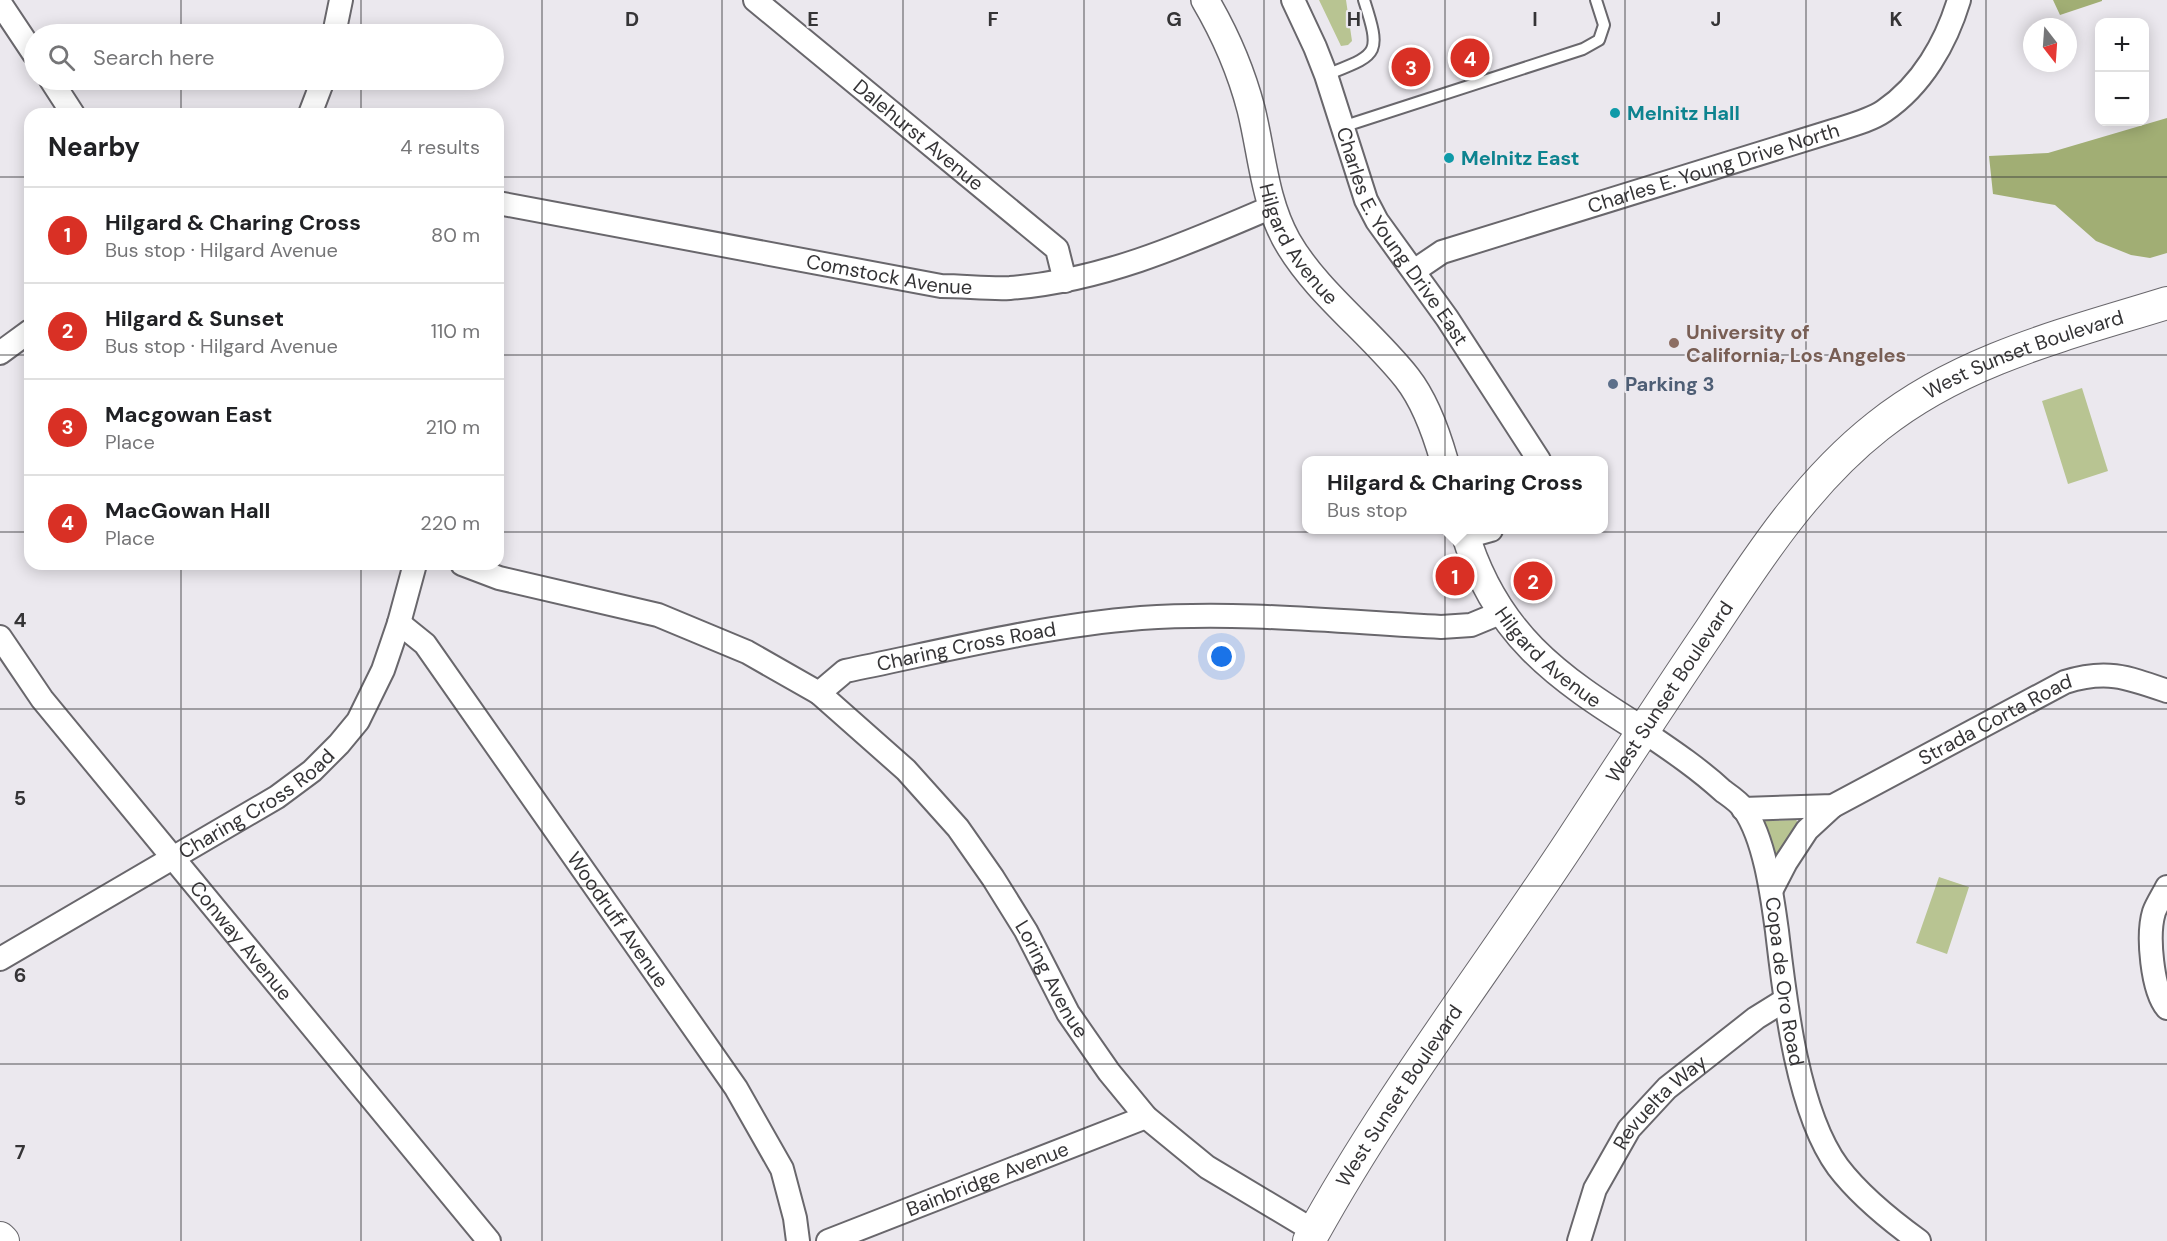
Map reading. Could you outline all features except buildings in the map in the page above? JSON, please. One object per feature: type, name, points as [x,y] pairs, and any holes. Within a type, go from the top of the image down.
[{"type":"main road","name":"West Sunset Boulevard","points":[[1312,1236],[1360,1152],[1784,522],[1832,467],[1878,426],[1921,396],[1948,381],[2014,350],[2167,303]]},
{"type":"street","points":[[336,24],[341,0]]},
{"type":"street","name":"Dalehurst Avenue","points":[[755,0],[1057,249],[1065,280]]},
{"type":"street","name":"Hilgard Avenue","points":[[1205,0],[1225,37],[1240,72],[1251,110],[1272,207],[1287,241],[1313,277],[1408,380],[1424,408],[1443,456]]},
{"type":"street","name":"Charles E. Young Drive East","points":[[1293,0],[1326,75],[1366,200],[1377,221],[1447,318],[1536,456]]},
{"type":"street","name":"Charles E. Young Drive North","points":[[1414,271],[1442,252],[1836,130],[1883,112],[1918,79],[1938,52],[1959,0]]},
{"type":"street","points":[[0,3],[24,39]]},
{"type":"street","points":[[57,90],[68,108]]},
{"type":"street","points":[[311,108],[319,90]]},
{"type":"street","name":"Comstock Avenue","points":[[504,204],[941,286],[1009,288],[1099,274],[1272,207]]},
{"type":"street","points":[[0,353],[24,335]]},
{"type":"street","name":"Hilgard Avenue","points":[[1474,534],[1480,574],[1500,612],[1525,644],[1542,661],[1592,699],[1643,731]]},
{"type":"street","name":"Charing Cross Road","points":[[0,959],[277,797],[312,771],[358,721],[383,670],[413,570]]},
{"type":"street","points":[[478,570],[499,578],[658,615],[747,652],[819,693]]},
{"type":"street","name":"Charing Cross Road","points":[[819,693],[845,671],[1064,626],[1142,618],[1221,616],[1441,627],[1472,625],[1500,612]]},
{"type":"street","name":"Woodruff Avenue","points":[[399,623],[425,644],[735,1088],[782,1169],[795,1218],[798,1241]]},
{"type":"street","name":"Conway Avenue","points":[[0,637],[42,699],[489,1241]]},
{"type":"street","name":"Strada Corta Road","points":[[1772,889],[1786,862],[1807,831],[1833,806],[2064,682],[2086,676],[2125,676],[2167,691]]},
{"type":"street","name":"Loring Avenue","points":[[819,693],[906,770],[957,828],[993,878],[1026,931],[1068,1013],[1109,1072],[1146,1117],[1207,1167],[1312,1236]]},
{"type":"street","name":"Copa de Oro Road","points":[[1643,731],[1699,768],[1743,808],[1758,841],[1772,889],[1785,1000],[1803,1087],[1817,1128],[1838,1167],[1868,1200],[1919,1241]]},
{"type":"street","name":"Strada Corta Road","points":[[1743,808],[1833,806]]},
{"type":"street","points":[[2167,887],[2154,912],[2151,954],[2160,1000],[2167,1008]]},
{"type":"street","name":"Revuelta Way","points":[[1579,1241],[1595,1189],[1629,1129],[1667,1088],[1756,1018],[1785,1000]]},
{"type":"street","name":"Bainbridge Avenue","points":[[828,1241],[1146,1117]]},
{"type":"lane","points":[[1326,75],[1366,58],[1375,45],[1375,32],[1364,0]]},
{"type":"lane","points":[[1342,127],[1583,49],[1599,40],[1604,25],[1596,0]]},
{"type":"green space","points":[[1319,0],[1346,0],[1352,41],[1348,45],[1341,46]]},
{"type":"green space","points":[[2053,0],[2102,0],[2102,1],[2060,15]]},
{"type":"green space","points":[[2167,118],[2167,253],[2150,258],[2131,255],[2096,241],[2055,205],[1993,194],[1989,156],[2048,153],[2140,126],[2149,126],[2149,123]]},
{"type":"green space","points":[[2082,388],[2108,471],[2068,484],[2042,401]]},
{"type":"green space","points":[[1796,820],[1798,822],[1775,857],[1763,823],[1765,821]]},
{"type":"green space","points":[[1939,877],[1969,887],[1947,954],[1916,943]]},
{"type":"place","name":"MacGowan Hall","points":[[1470,58]]},
{"type":"place","name":"Macgowan East","points":[[1411,67]]},
{"type":"place","name":"Melnitz Hall","points":[[1615,113]]},
{"type":"place","name":"Melnitz East","points":[[1449,158]]},
{"type":"place","name":"University of California, Los Angeles","points":[[1674,343]]},
{"type":"place","name":"Parking 3","points":[[1613,384]]},
{"type":"place","name":"Hilgard & Charing Cross","points":[[1455,576]]},
{"type":"place","name":"Hilgard & Sunset","points":[[1533,581]]}]
